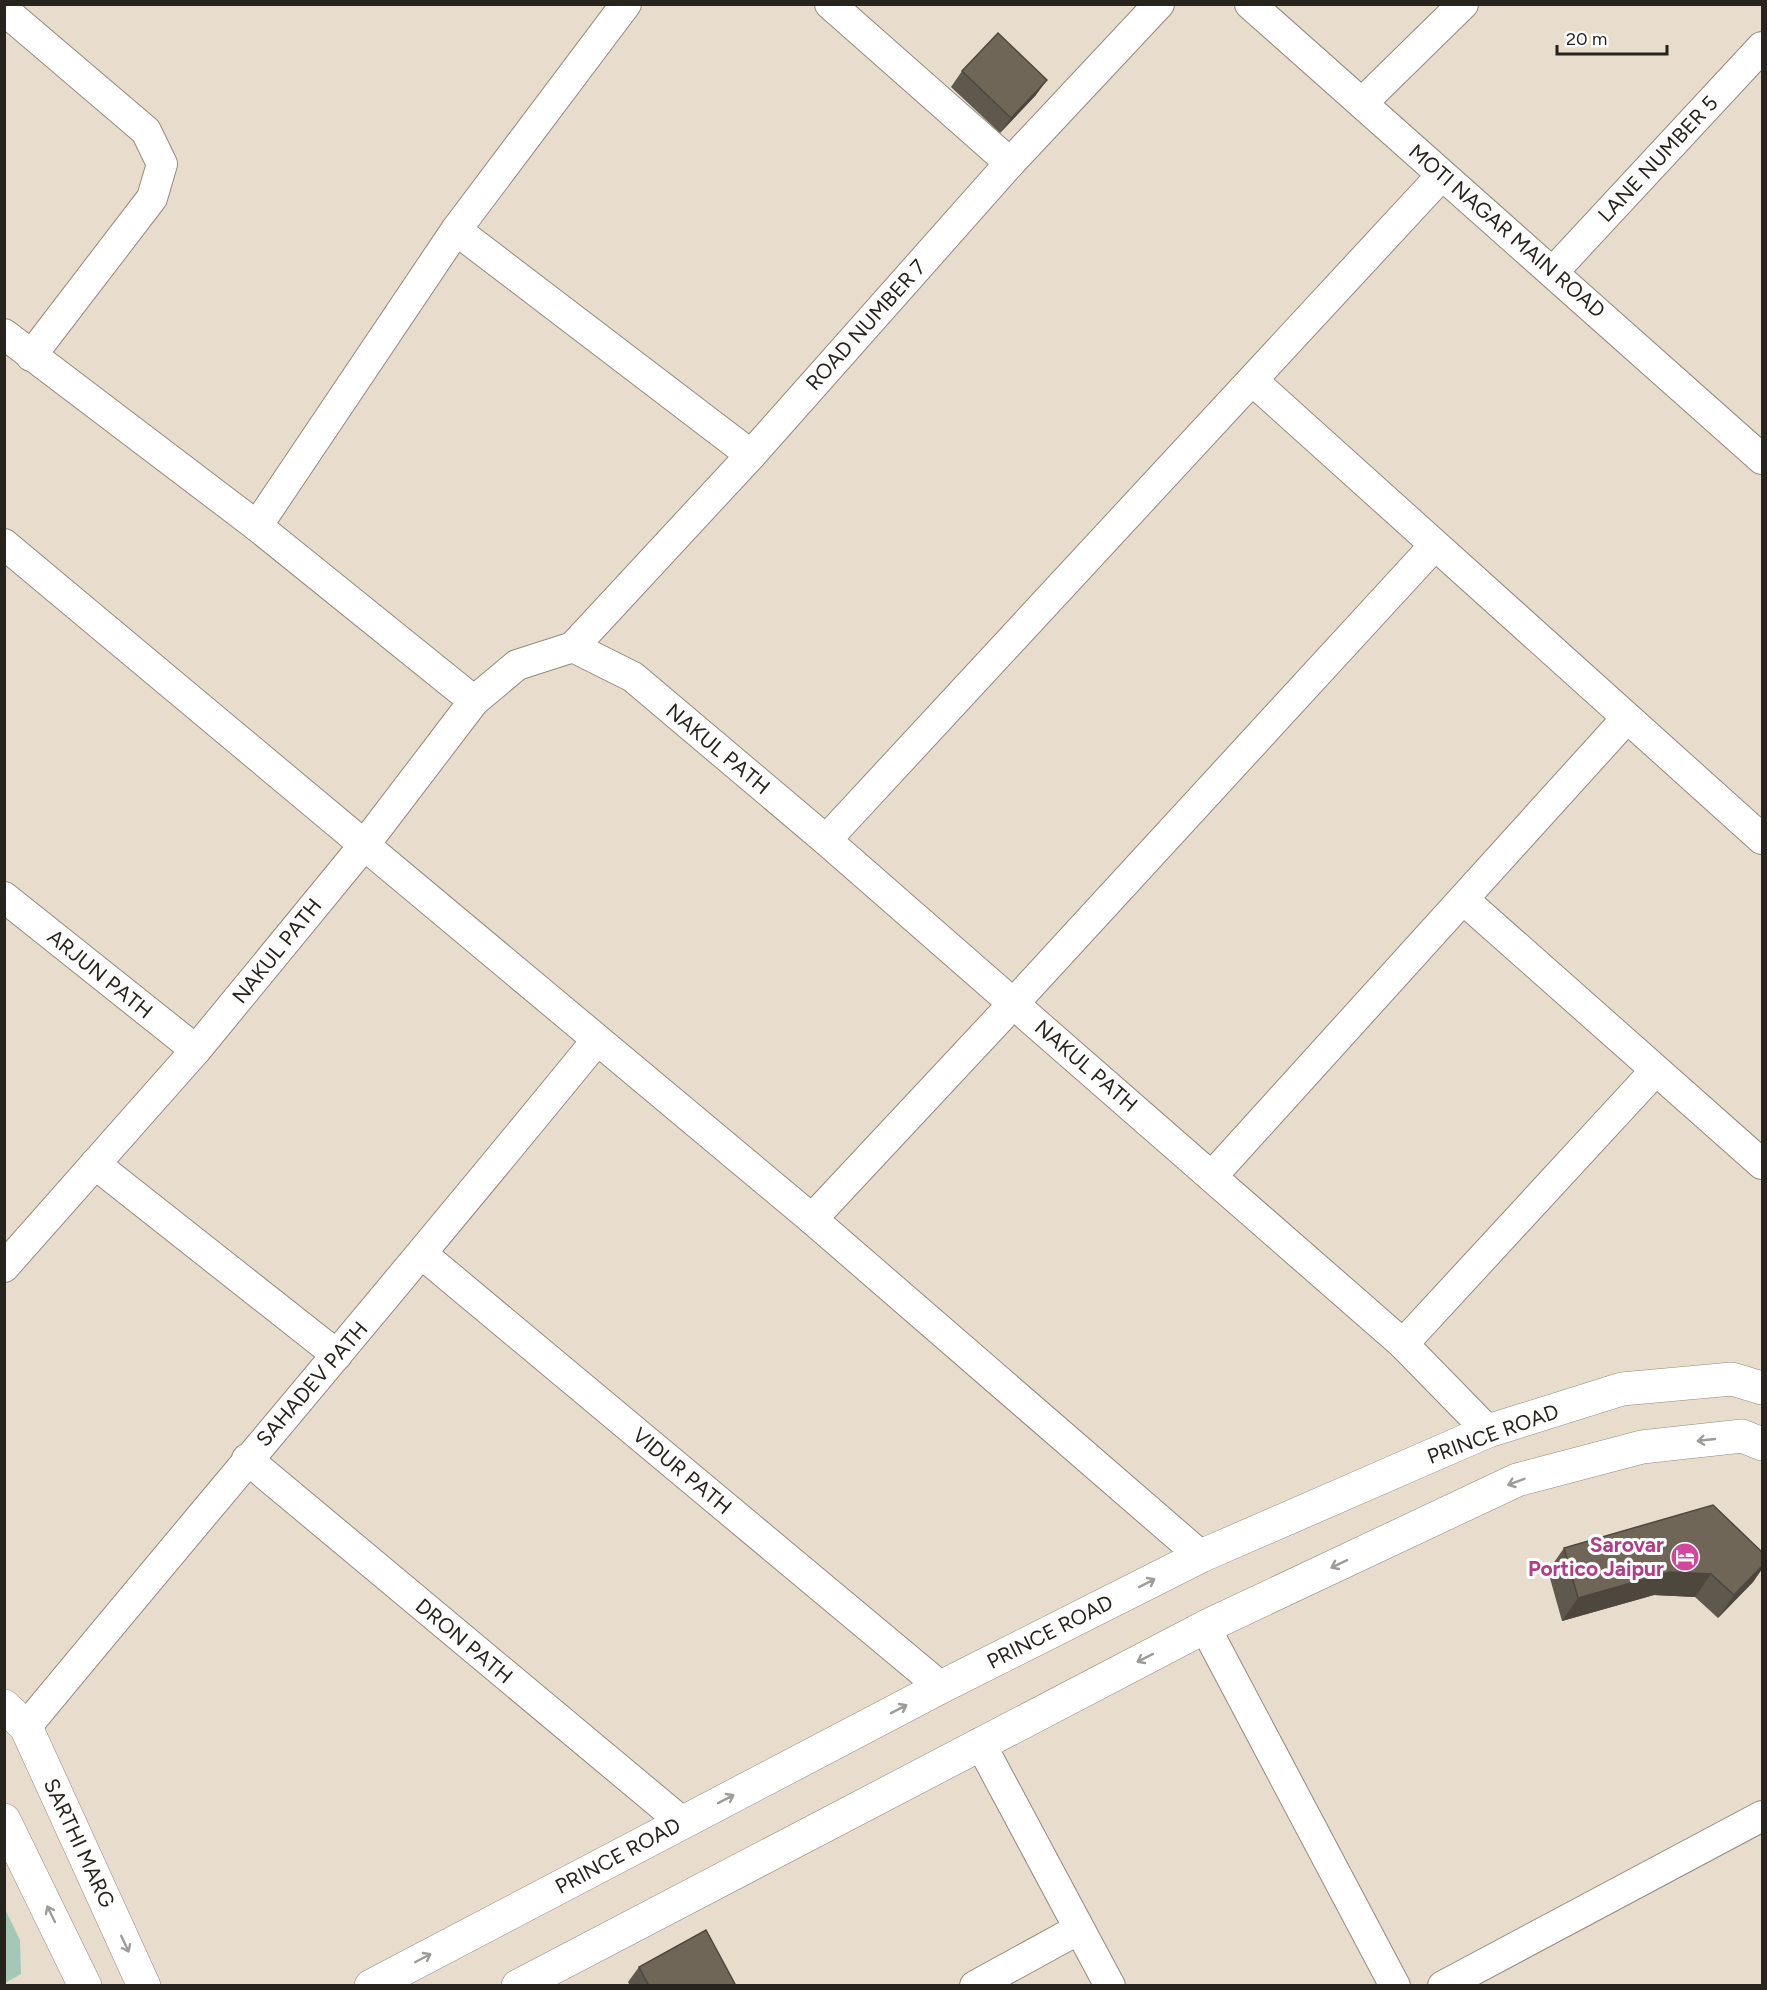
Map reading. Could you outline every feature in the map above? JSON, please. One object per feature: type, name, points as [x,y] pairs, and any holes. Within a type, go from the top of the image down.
[{"type":"street","points":[[257,525],[456,230],[626,4]]},
{"type":"street","points":[[830,4],[1010,163]]},
{"type":"street","name":"ROAD NUMBER 7","points":[[573,647],[751,455],[1010,163],[1159,4]]},
{"type":"street","name":"MOTI NAGAR MAIN ROAD","points":[[1250,4],[1760,452]]},
{"type":"street","points":[[1362,103],[1463,4]]},
{"type":"street","points":[[4,10],[147,131],[162,164],[152,198],[31,356]]},
{"type":"street","name":"LANE NUMBER 5","points":[[1553,272],[1762,47]]},
{"type":"street","points":[[826,840],[1442,175]]},
{"type":"street","points":[[456,230],[751,455]]},
{"type":"street","points":[[4,334],[257,525],[474,701]]},
{"type":"street","points":[[1252,381],[1762,839]]},
{"type":"street","points":[[4,544],[812,1219],[1201,1556]]},
{"type":"street","points":[[812,1219],[1434,546]]},
{"type":"street","name":"NAKUL PATH","points":[[7,1259],[196,1050],[365,844],[474,701],[517,665],[573,647],[633,677],[826,840],[1213,1175],[1403,1344],[1488,1431]]},
{"type":"street","points":[[1213,1175],[1627,718]]},
{"type":"street","name":"ARJUN PATH","points":[[4,897],[196,1050]]},
{"type":"street","points":[[1464,900],[1762,1164]]},
{"type":"street","name":"SAHADEV PATH","points":[[15,1717],[247,1459],[337,1355],[597,1040]]},
{"type":"street","points":[[1403,1344],[1655,1071]]},
{"type":"street","points":[[95,1164],[337,1355]]},
{"type":"street","name":"VIDUR PATH","points":[[422,1254],[941,1687]]},
{"type":"street","name":"PRINCE ROAD","points":[[371,1986],[941,1687],[1201,1556],[1488,1431],[1622,1389],[1732,1379],[1762,1388]]},
{"type":"street","points":[[518,1986],[1205,1627],[1517,1480],[1642,1447],[1742,1436],[1762,1444]]},
{"type":"street","name":"DRON PATH","points":[[247,1459],[682,1822]]},
{"type":"street","points":[[1205,1627],[1395,1986]]},
{"type":"street","name":"SARTHI MARG","points":[[15,1717],[144,1986]]},
{"type":"street","points":[[980,1743],[1110,1986]]},
{"type":"street","points":[[1443,1986],[1762,1816]]},
{"type":"street","points":[[4,1820],[85,1986]]},
{"type":"street","points":[[975,1986],[1079,1929]]},
{"type":"green space","points":[[4,1907],[20,1940],[21,1974],[5,1983]]},
{"type":"building","points":[[998,33],[1047,80],[1011,118],[962,71]]},
{"type":"building","points":[[1713,1505],[1762,1552],[1762,1566],[1734,1595],[1711,1574],[1670,1572],[1578,1598],[1564,1548]]},
{"type":"building","points":[[706,1930],[735,1984],[732,1986],[649,1986],[639,1967]]},
{"type":"place","name":"Sarovar Portico Jaipur","points":[[1685,1557]]}]
